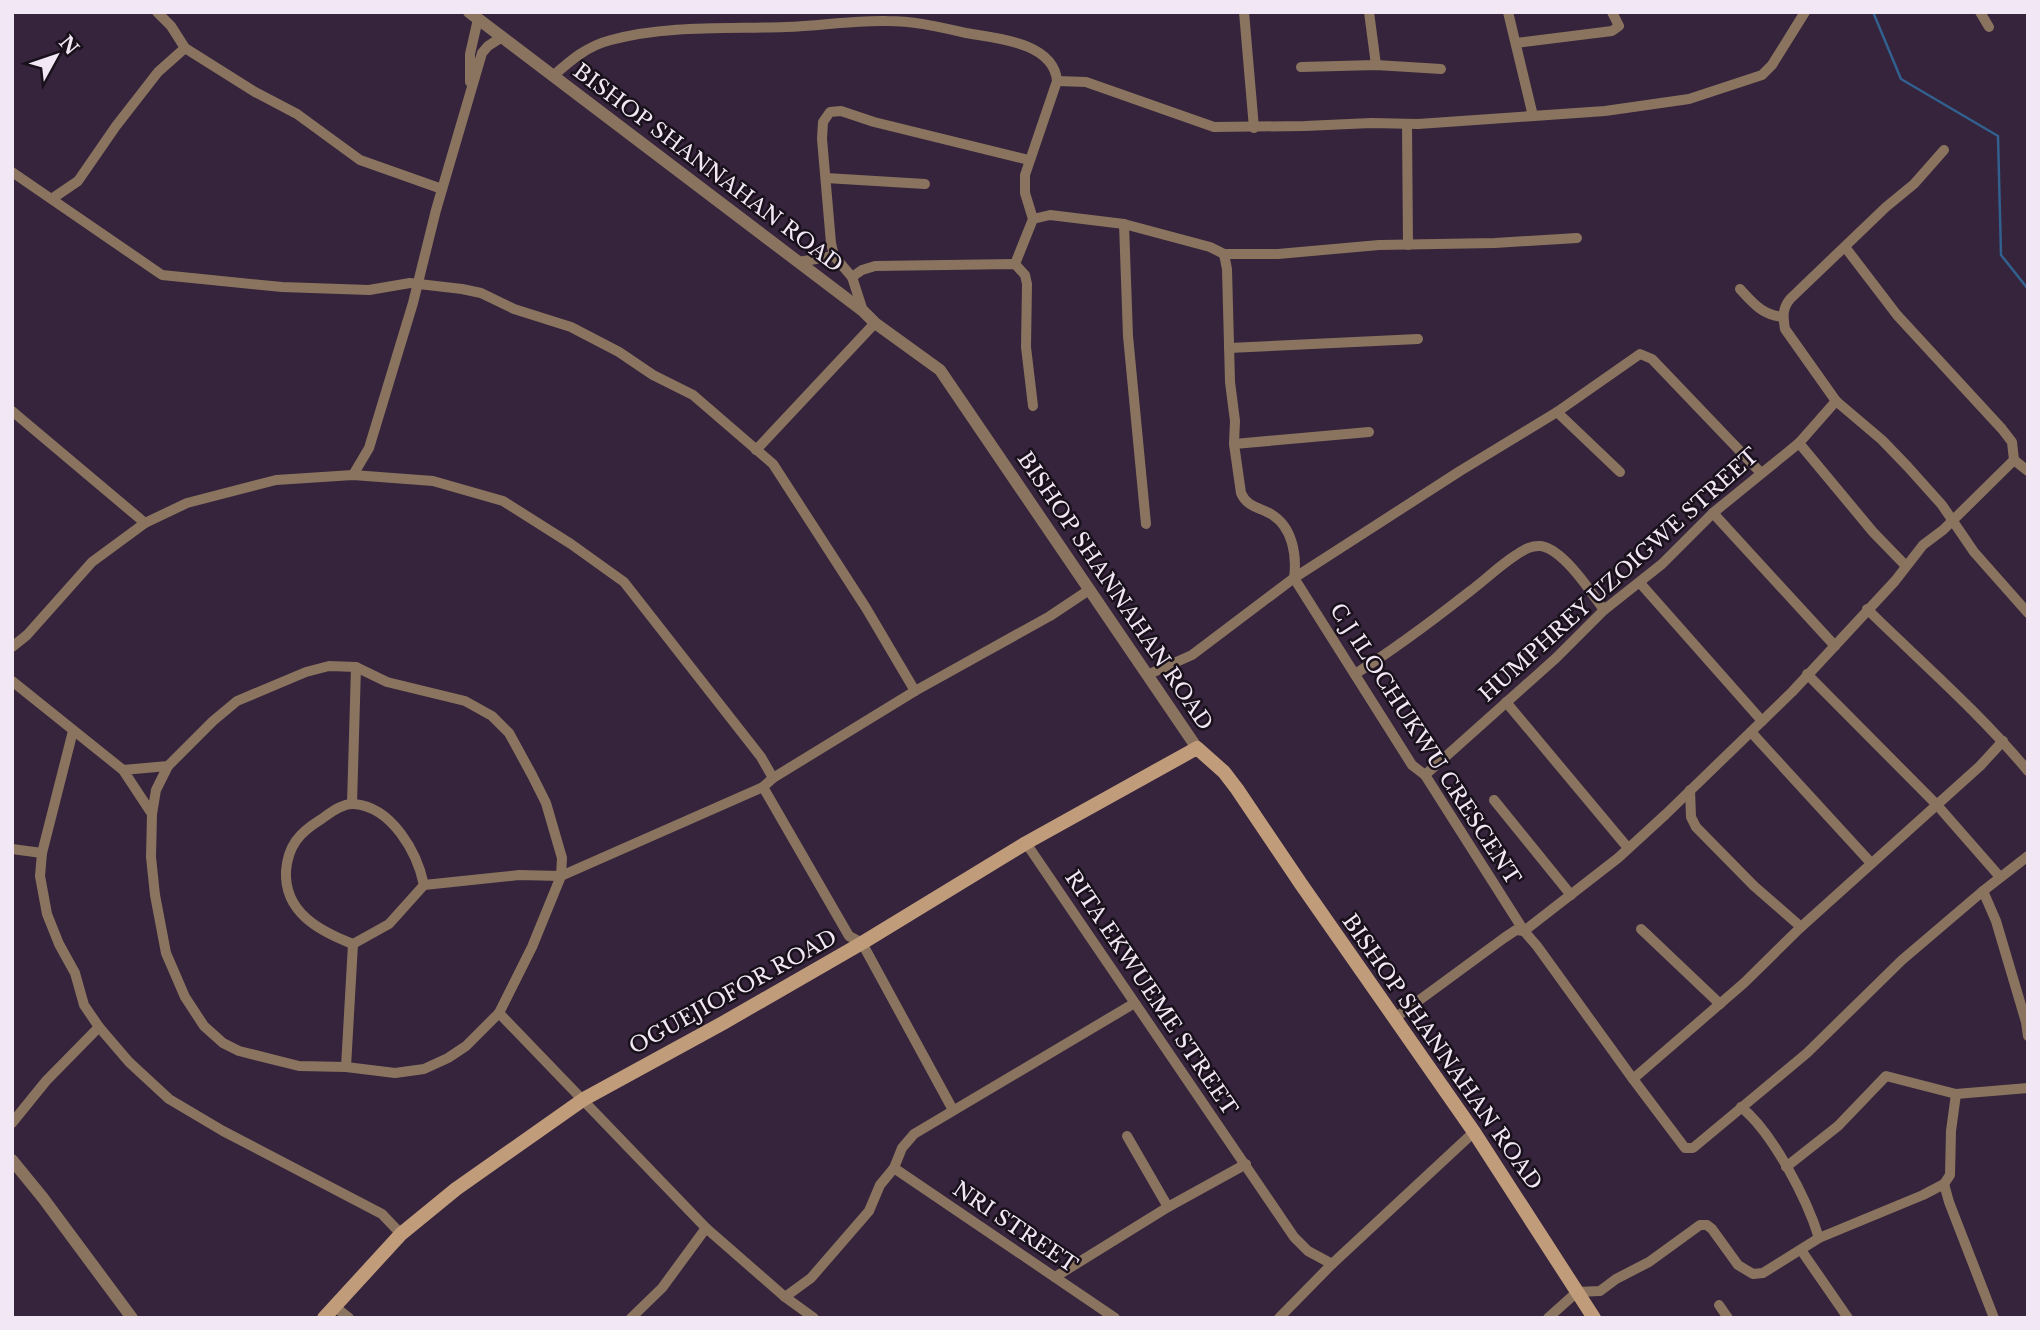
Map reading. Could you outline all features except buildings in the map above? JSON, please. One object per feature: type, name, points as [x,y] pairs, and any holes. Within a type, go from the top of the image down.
[{"type":"main road","name":"OGUEJIOFOR ROAD","points":[[329,1312],[401,1234],[456,1189],[584,1099],[723,1023],[862,943],[1026,843],[1197,748]]},
{"type":"main road","name":"BISHOP SHANNAHAN ROAD","points":[[1197,748],[1224,772],[1237,789],[1474,1132],[1594,1318]]},
{"type":"street","points":[[157,12],[171,26],[185,48],[255,92],[297,114],[360,160],[442,189]]},
{"type":"street","points":[[1244,12],[1254,128]]},
{"type":"street","points":[[1369,12],[1376,65]]},
{"type":"street","points":[[1508,12],[1533,116]]},
{"type":"street","points":[[1516,43],[1612,31],[1619,26],[1612,12]]},
{"type":"street","points":[[1058,81],[1086,82],[1214,127],[1254,128],[1370,122],[1407,124],[1632,108],[1689,99],[1762,75],[1772,65],[1805,12]]},
{"type":"street","points":[[1980,12],[1989,27]]},
{"type":"street","points":[[471,92],[470,54],[474,16]]},
{"type":"street","name":"BISHOP SHANNAHAN ROAD","points":[[474,16],[940,370],[1086,593],[1197,748]]},
{"type":"street","points":[[554,76],[583,50],[610,40],[680,30],[818,26],[864,17],[939,25],[968,33],[1000,37],[1033,50],[1049,61],[1057,71],[1058,81],[1025,175],[1025,193],[1033,219],[1015,264]]},
{"type":"street","points":[[353,475],[369,448],[482,53],[502,37]]},
{"type":"street","points":[[53,198],[78,181],[116,125],[150,83],[185,48]]},
{"type":"street","points":[[1301,67],[1376,65],[1441,69]]},
{"type":"street","points":[[863,311],[852,277],[834,256],[827,211],[823,130],[823,122],[830,112],[841,111],[887,126],[1029,160]]},
{"type":"street","points":[[1407,124],[1408,245]]},
{"type":"street","points":[[1944,150],[1914,184],[1885,207],[1790,299],[1785,306],[1783,317],[1785,328],[1836,401],[1882,440],[1942,505],[1974,552],[2028,613]]},
{"type":"street","points":[[12,172],[162,275],[282,287],[369,290],[418,283],[481,293],[514,309],[571,327],[693,395],[773,464],[915,691]]},
{"type":"street","points":[[826,178],[925,184]]},
{"type":"street","points":[[1033,219],[1050,215],[1124,224],[1210,247],[1224,254],[1278,254],[1408,245],[1577,239]]},
{"type":"street","points":[[1124,224],[1128,336],[1146,524]]},
{"type":"street","points":[[1845,247],[1897,315],[2002,429],[2012,442],[2014,460],[2028,471]]},
{"type":"street","points":[[1224,254],[1227,269],[1234,444],[1241,493],[1244,500],[1271,514],[1288,533],[1297,561],[1294,578]]},
{"type":"street","points":[[798,262],[834,256]]},
{"type":"street","points":[[852,277],[875,266],[1015,264],[1025,275],[1027,284],[1026,346],[1033,407]]},
{"type":"street","points":[[1740,289],[1757,308],[1770,316],[1783,317]]},
{"type":"street","points":[[756,450],[875,323]]},
{"type":"street","points":[[1229,348],[1418,339]]},
{"type":"street","points":[[1147,675],[1192,656],[1294,578],[1557,412],[1640,354],[1652,359],[1761,473]]},
{"type":"street","name":"HUMPHREY UZOIGWE STREET","points":[[1425,775],[1556,658],[1604,610],[1640,583],[1713,513],[1799,443],[1836,401]]},
{"type":"street","points":[[12,411],[145,523]]},
{"type":"street","points":[[1557,412],[1620,472]]},
{"type":"street","points":[[1234,444],[1369,432]]},
{"type":"street","points":[[1799,443],[1873,532],[1905,565]]},
{"type":"street","points":[[1395,1018],[1504,938],[1516,930],[1524,931],[1571,895],[1666,814],[1835,646],[1923,545],[2014,460]]},
{"type":"street","points":[[12,647],[27,635],[92,562],[145,523],[187,503],[276,480],[353,475],[433,481],[503,501],[624,582],[761,757],[773,778]]},
{"type":"street","points":[[1713,513],[1835,646]]},
{"type":"street","points":[[1355,674],[1384,656],[1529,547],[1540,546],[1552,550],[1584,583],[1604,610]]},
{"type":"street","name":"C J ILOCHUKWU CRESCENT","points":[[1294,578],[1412,765],[1425,775],[1524,931],[1685,1147],[1693,1148],[1807,1053],[1902,960],[2028,856]]},
{"type":"street","points":[[1640,583],[1762,721]]},
{"type":"street","points":[[353,944],[399,916],[424,885],[519,875],[561,876],[763,787],[773,778],[915,691],[1086,593]]},
{"type":"street","points":[[1867,609],[2003,741],[2028,771]]},
{"type":"street","points":[[329,666],[356,667],[387,682],[465,701],[492,716],[509,733],[546,803],[562,858],[561,876],[532,947],[499,1013],[466,1046],[448,1058],[424,1069],[395,1073],[346,1067],[299,1066],[239,1051],[223,1044],[204,1026],[185,997],[166,953],[151,857],[152,814],[156,790],[168,766],[237,701],[306,672],[329,666]]},
{"type":"street","points":[[352,804],[356,667]]},
{"type":"street","points":[[1807,674],[1937,805],[2000,877]]},
{"type":"street","points":[[12,681],[123,770],[152,814]]},
{"type":"street","points":[[1506,702],[1628,848]]},
{"type":"street","points":[[73,731],[42,853],[40,876],[47,914],[75,973],[84,1005],[129,1062],[169,1099],[223,1131],[382,1214],[401,1234]]},
{"type":"street","points":[[1751,732],[1871,863]]},
{"type":"street","points":[[1633,1079],[1763,966],[1801,927],[1980,766],[2003,741]]},
{"type":"street","points":[[123,770],[168,766]]},
{"type":"street","points":[[763,787],[849,936],[862,943],[953,1110]]},
{"type":"street","points":[[1690,790],[1691,817],[1696,827],[1754,887],[1801,927]]},
{"type":"street","points":[[1494,800],[1571,895]]},
{"type":"street","points":[[353,944],[327,934],[304,917],[289,899],[287,855],[298,837],[335,810],[352,804],[378,813],[388,820],[412,850],[424,885]]},
{"type":"street","name":"RITA EKWUEME STREET","points":[[1026,843],[1294,1237],[1308,1251],[1332,1264]]},
{"type":"street","points":[[12,849],[42,853]]},
{"type":"street","points":[[1983,891],[1996,921],[2028,1036]]},
{"type":"street","points":[[1641,929],[1720,1004]]},
{"type":"street","points":[[346,1067],[353,944]]},
{"type":"street","points":[[785,1297],[811,1278],[869,1211],[880,1185],[894,1168],[902,1148],[914,1134],[1133,1004]]},
{"type":"street","points":[[499,1013],[706,1228],[785,1297],[814,1318]]},
{"type":"street","points":[[12,1122],[46,1081],[99,1027]]},
{"type":"street","points":[[1786,1167],[1838,1126],[1886,1076],[1956,1094],[2028,1088]]},
{"type":"street","points":[[1548,1318],[1577,1292],[1601,1291],[1700,1225],[1712,1228],[1738,1265],[1753,1274],[1763,1273],[1819,1238],[1944,1184],[1950,1175],[1950,1146],[1956,1094]]},
{"type":"street","points":[[1741,1107],[1755,1118],[1786,1167],[1811,1214],[1819,1238]]},
{"type":"street","points":[[1279,1318],[1332,1264],[1474,1132]]},
{"type":"street","points":[[1127,1136],[1168,1207]]},
{"type":"street","points":[[12,1160],[132,1318]]},
{"type":"street","points":[[1055,1277],[1168,1207],[1245,1164]]},
{"type":"street","name":"NRI STREET","points":[[894,1168],[1115,1318]]},
{"type":"street","points":[[1944,1184],[1994,1318]]},
{"type":"street","points":[[631,1318],[662,1289],[706,1228]]},
{"type":"street","points":[[1801,1250],[1848,1318]]},
{"type":"street","points":[[1718,1305],[1728,1318]]},
{"type":"street","points":[[329,1312],[349,1318]]},
{"type":"waterway","points":[[1873,12],[1901,79],[1998,136],[2001,255],[2028,289]]}]
